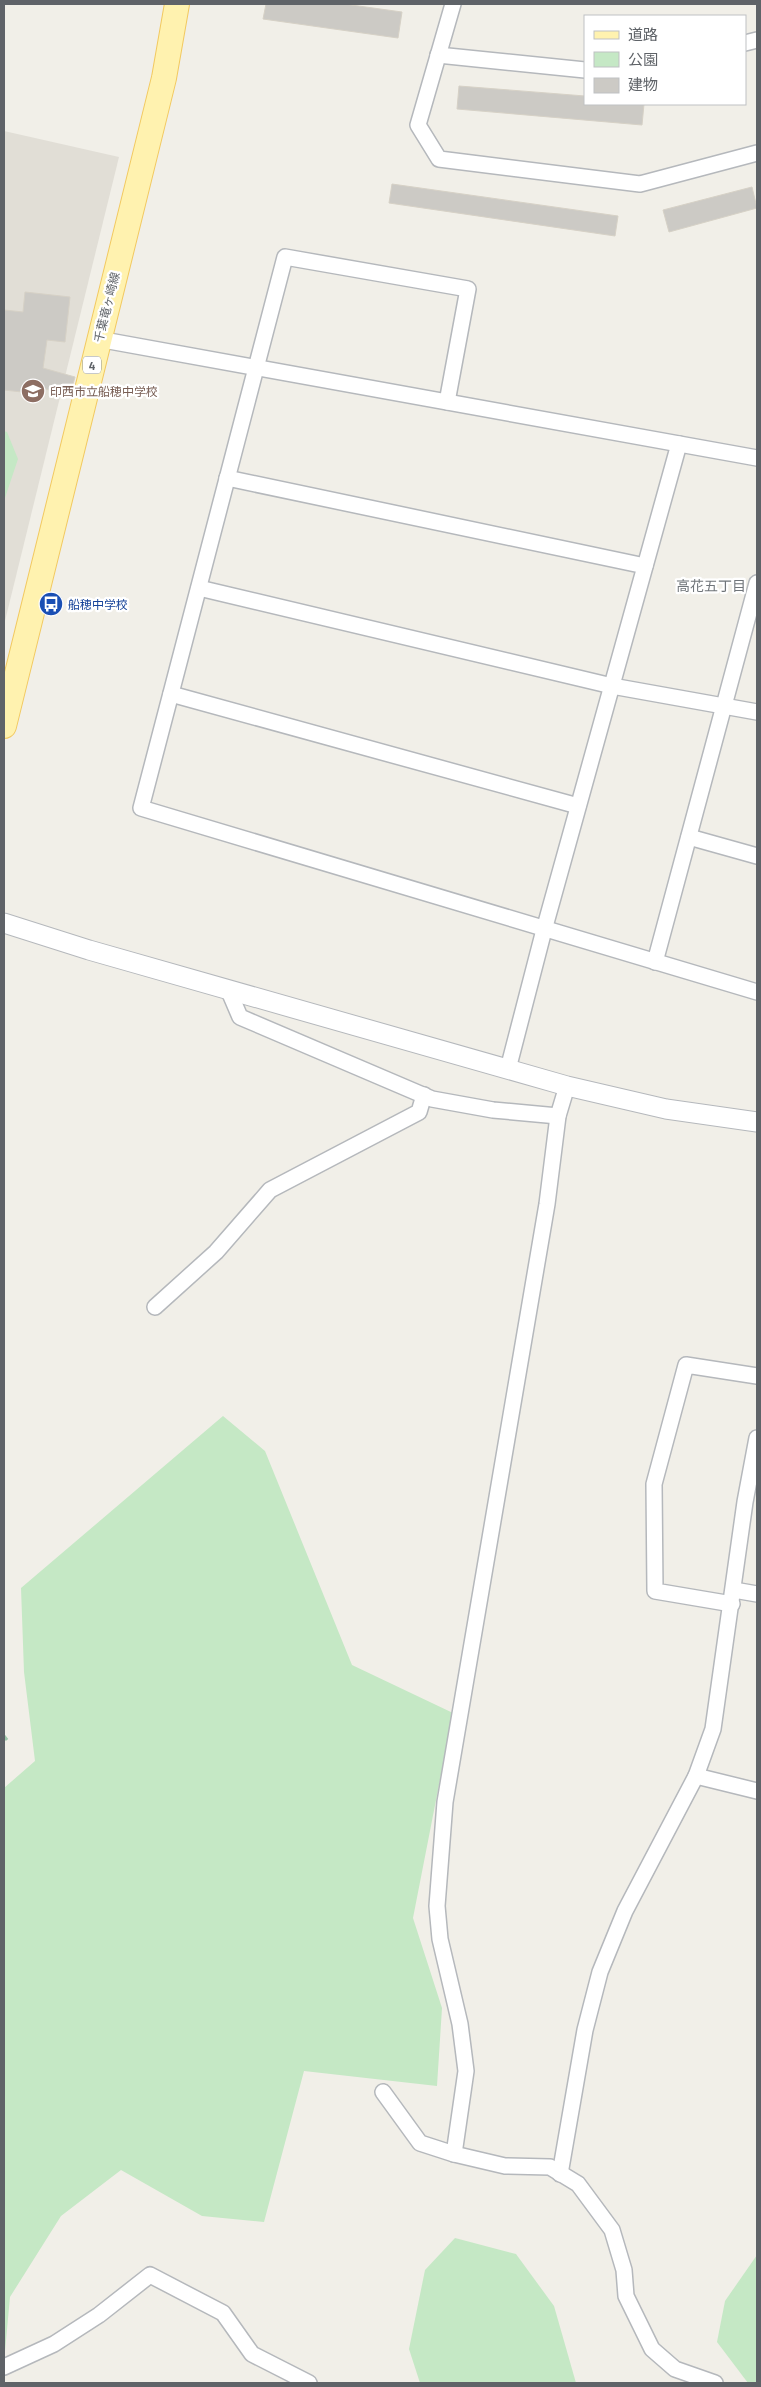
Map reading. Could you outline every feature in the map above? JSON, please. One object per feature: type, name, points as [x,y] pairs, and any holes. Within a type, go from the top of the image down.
[{"type":"main road","name":"千葉竜ヶ崎線","points":[[4,726],[98,339],[164,78],[177,4]]},
{"type":"street","points":[[453,4],[418,125],[439,159],[640,184],[757,153]]},
{"type":"street","points":[[438,55],[584,70]]},
{"type":"street","points":[[447,402],[468,289],[285,257],[141,808],[544,930],[757,992]]},
{"type":"street","points":[[98,339],[757,458]]},
{"type":"street","points":[[508,1068],[544,930],[679,444]]},
{"type":"street","points":[[227,478],[645,566]]},
{"type":"street","points":[[655,962],[757,586]]},
{"type":"street","points":[[199,588],[612,686],[757,712]]},
{"type":"street","points":[[171,694],[578,806]]},
{"type":"street","points":[[689,837],[757,856]]},
{"type":"street","points":[[4,923],[567,1086],[666,1109],[757,1122]]},
{"type":"street","points":[[228,989],[240,1017],[432,1099],[493,1110],[558,1116]]},
{"type":"street","points":[[454,2154],[466,2071],[460,2024],[440,1939],[437,1906],[445,1802],[546,1204],[558,1116],[567,1086]]},
{"type":"street","points":[[155,1307],[216,1252],[270,1190],[419,1112],[424,1095]]},
{"type":"street","points":[[757,1376],[686,1365],[654,1484],[655,1591],[733,1597],[757,1594]]},
{"type":"street","points":[[560,2174],[585,2030],[600,1972],[625,1911],[696,1776],[714,1729],[745,1502],[757,1438]]},
{"type":"street","points":[[696,1776],[757,1791]]},
{"type":"street","points":[[383,2092],[420,2143],[454,2154],[505,2166],[550,2167],[578,2184],[612,2230],[624,2270],[626,2296],[652,2348],[675,2369],[714,2383]]},
{"type":"street","points":[[4,2367],[54,2344],[99,2315],[150,2275],[222,2312],[252,2354],[309,2383]]},
{"type":"shaded area","name":"印西市立船穂中学校","points":[[4,131],[119,157],[4,625]]},
{"type":"green space","points":[[4,431],[7,432],[18,459],[4,501]]},
{"type":"green space","points":[[223,1416],[265,1451],[352,1665],[453,1713],[413,1918],[442,2008],[437,2086],[304,2071],[264,2222],[202,2216],[121,2170],[61,2216],[10,2297],[4,2362],[4,1788],[35,1761],[24,1672],[21,1588]]},
{"type":"green space","points":[[455,2238],[516,2254],[554,2306],[576,2383],[420,2383],[409,2349],[425,2270]]},
{"type":"green space","points":[[757,2255],[757,2383],[748,2383],[717,2342],[725,2301]]},
{"type":"building","points":[[266,4],[344,4],[402,12],[398,38],[263,19]]},
{"type":"building","points":[[459,86],[584,96],[584,105],[644,105],[642,125],[457,109]]},
{"type":"building","points":[[392,184],[618,216],[615,236],[389,203]]},
{"type":"building","points":[[752,187],[757,208],[669,232],[663,210]]},
{"type":"building","points":[[25,292],[70,297],[65,342],[47,340],[43,368],[75,377],[70,395],[41,388],[40,394],[4,390],[4,310],[23,312]]},
{"type":"place","name":"印西市立船穂中学校","points":[[33,391]]},
{"type":"place","name":"船穂中学校","points":[[51,604]]},
{"type":"district","name":"高花五丁目","points":[[711,585]]}]
